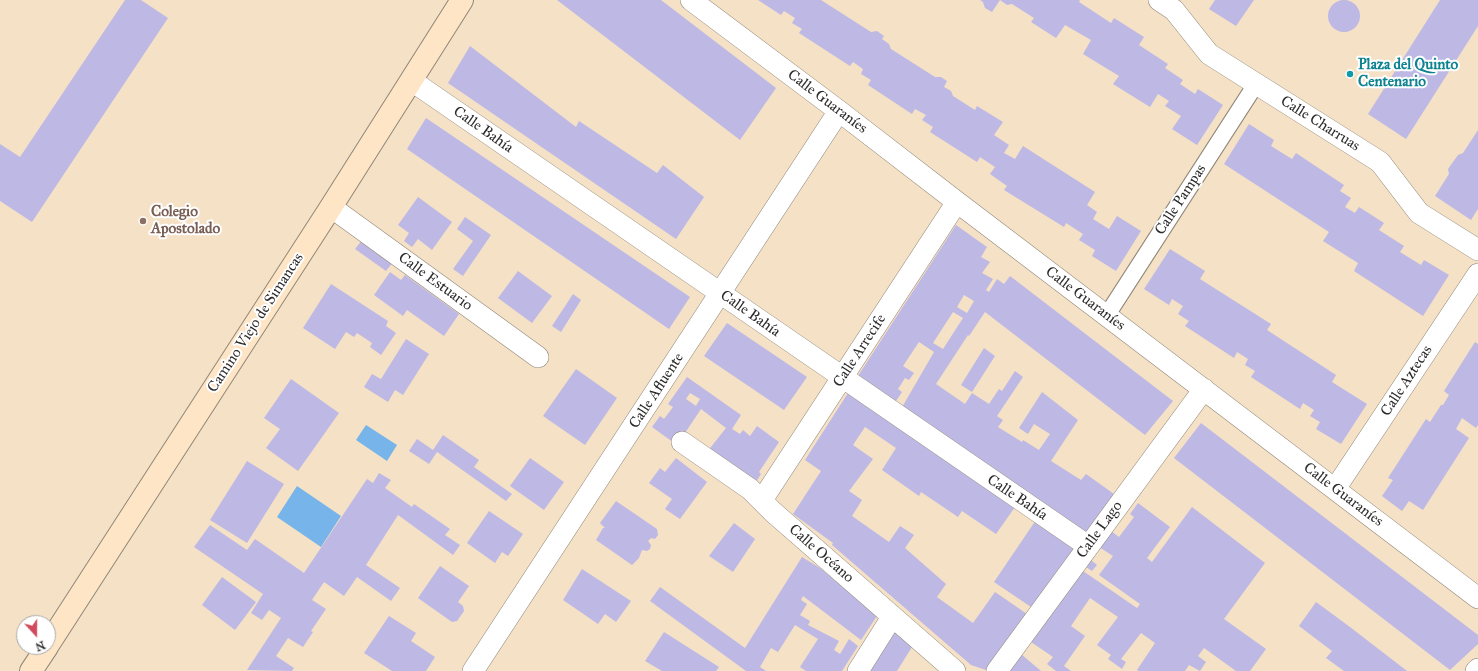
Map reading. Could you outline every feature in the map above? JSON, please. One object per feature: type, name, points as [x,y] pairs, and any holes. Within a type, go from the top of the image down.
[{"type":"main road","name":"Camino Viejo de Simancas","points":[[56,632],[412,81],[462,0]]},
{"type":"main road","name":"Camino Viejo de Simancas","points":[[31,671],[41,655]]},
{"type":"street","name":"Calle Guaraníes","points":[[691,0],[1478,598]]},
{"type":"street","name":"Calle Charruas","points":[[1159,0],[1174,10],[1209,54],[1380,162],[1418,213],[1478,250]]},
{"type":"street","name":"Calle Bahía","points":[[412,81],[1088,546]]},
{"type":"street","name":"Calle Pampas","points":[[1107,316],[1256,84]]},
{"type":"street","name":"Calle Afluente","points":[[472,671],[721,294],[839,111]]},
{"type":"street","name":"Calle Arrecife","points":[[762,500],[957,202]]},
{"type":"street","name":"Calle Estuario","points":[[331,207],[538,357]]},
{"type":"street","name":"Calle Aztecas","points":[[1335,489],[1478,274]]},
{"type":"street","name":"Calle Lago","points":[[997,671],[1204,389]]},
{"type":"street","name":"Calle Océano","points":[[682,442],[750,489],[773,512],[955,671]]},
{"type":"street","points":[[858,671],[892,617]]},
{"type":"water","points":[[366,425],[397,445],[387,461],[356,440]]},
{"type":"water","points":[[297,486],[341,516],[321,547],[277,517]]},
{"type":"building","points":[[125,0],[141,0],[168,18],[32,222],[0,201],[0,144],[20,157]]},
{"type":"building","points":[[557,0],[661,0],[776,88],[740,140]]},
{"type":"building","points":[[758,0],[821,0],[871,32],[877,31],[884,36],[882,39],[889,44],[891,49],[935,77],[941,77],[947,81],[944,87],[951,91],[953,96],[975,110],[977,106],[1003,122],[994,135],[1009,145],[1004,153],[1015,159],[1023,146],[1095,192],[1087,205],[1097,212],[1093,219],[1109,229],[1117,216],[1141,231],[1116,271],[1092,256],[1095,250],[1079,240],[1083,234],[1066,223],[1064,227],[1004,190],[1007,186],[990,174],[995,167],[980,157],[977,162],[930,132],[933,127],[922,120],[926,115],[915,109],[912,114],[868,85],[871,80],[861,74],[863,69],[853,62],[850,66],[799,33],[802,29],[792,23],[795,18],[784,11],[781,15]]},
{"type":"building","points":[[980,0],[1000,0],[992,12],[985,8],[983,2]]},
{"type":"building","points":[[1000,0],[1080,0],[1079,2],[1111,23],[1114,18],[1144,37],[1139,45],[1168,64],[1165,68],[1183,80],[1180,84],[1195,94],[1198,89],[1223,105],[1197,145],[1172,129],[1181,116],[1165,106],[1169,101],[1158,94],[1150,107],[1113,84],[1119,76],[1083,54],[1091,40],[1065,25],[1056,38],[1031,22],[1034,18],[1012,4],[1007,5]]},
{"type":"building","points":[[1215,0],[1254,0],[1236,26],[1209,9]]},
{"type":"building","points":[[1341,0],[1347,0],[1356,4],[1360,16],[1356,28],[1347,32],[1341,32],[1332,28],[1328,19],[1328,13],[1332,4]]},
{"type":"building","points":[[1440,0],[1478,0],[1478,26],[1406,139],[1368,114]]},
{"type":"building","points":[[470,46],[576,127],[579,121],[657,173],[663,165],[704,197],[676,239],[448,83]]},
{"type":"building","points":[[426,118],[690,297],[669,329],[407,149]]},
{"type":"building","points":[[1249,124],[1274,140],[1271,146],[1292,159],[1296,153],[1344,185],[1340,191],[1351,198],[1345,207],[1355,213],[1359,207],[1384,223],[1379,230],[1404,246],[1400,252],[1421,265],[1424,260],[1449,275],[1423,316],[1354,271],[1358,263],[1323,241],[1329,232],[1224,164]]},
{"type":"building","points":[[1478,130],[1478,209],[1471,220],[1435,196],[1449,174],[1448,169],[1458,155],[1463,153]]},
{"type":"building","points":[[418,197],[452,222],[432,250],[418,239],[412,247],[404,241],[409,233],[398,225]]},
{"type":"building","points":[[465,217],[491,235],[463,276],[453,269],[473,241],[457,229]]},
{"type":"building","points":[[956,225],[987,247],[981,257],[990,262],[982,273],[993,279],[986,290],[989,292],[997,279],[1004,284],[1010,276],[1173,401],[1145,435],[985,312],[969,336],[968,335],[936,384],[965,404],[972,393],[989,404],[999,389],[1002,391],[1015,371],[1023,377],[997,416],[1003,420],[998,427],[1022,442],[1023,440],[1039,450],[1050,434],[1034,424],[1028,434],[1019,428],[1042,392],[1078,420],[1051,461],[1081,480],[1086,474],[1114,494],[1087,531],[1081,532],[901,409],[934,352],[919,342],[903,366],[914,373],[909,380],[905,378],[898,389],[902,392],[894,404],[856,379]],"holes":[[[964,295],[974,301],[967,313],[957,307]],[[953,312],[963,318],[943,349],[933,343]]]},
{"type":"building","points":[[363,239],[393,262],[386,271],[355,249]]},
{"type":"building","points":[[1170,249],[1205,271],[1200,279],[1271,324],[1267,330],[1336,375],[1332,382],[1367,404],[1341,444],[1316,429],[1320,422],[1310,416],[1314,410],[1303,403],[1300,409],[1251,377],[1255,371],[1245,365],[1248,359],[1237,352],[1234,358],[1185,326],[1189,321],[1178,314],[1183,306],[1172,299],[1169,305],[1144,289]]},
{"type":"building","points":[[518,271],[552,296],[532,323],[498,298]]},
{"type":"building","points":[[390,272],[401,280],[405,275],[459,314],[444,336],[407,310],[403,316],[374,295]]},
{"type":"building","points":[[331,284],[388,321],[386,326],[396,333],[381,355],[370,347],[372,343],[357,333],[354,337],[346,332],[335,349],[303,328]]},
{"type":"building","points":[[573,294],[581,300],[561,332],[552,326]]},
{"type":"building","points":[[727,323],[807,377],[784,410],[704,356]]},
{"type":"building","points":[[406,339],[429,354],[403,395],[395,390],[388,402],[364,387],[372,374],[381,379]]},
{"type":"building","points":[[1475,342],[1478,344],[1478,425],[1476,428],[1462,418],[1456,429],[1469,438],[1423,510],[1409,501],[1402,511],[1382,496],[1393,480],[1388,478],[1426,419],[1430,422],[1441,405],[1443,405],[1449,395],[1444,391]]},
{"type":"building","points":[[984,348],[995,356],[972,392],[961,385]]},
{"type":"building","points":[[576,369],[617,398],[585,445],[543,416]]},
{"type":"building","points":[[687,377],[741,415],[732,429],[740,434],[743,430],[750,436],[757,426],[779,442],[759,472],[761,474],[754,485],[707,452],[726,428],[701,409],[677,445],[652,427],[660,416],[664,419],[673,407],[668,404]],"holes":[[[690,393],[700,399],[696,406],[686,399]]]},
{"type":"building","points":[[291,379],[339,413],[298,471],[266,448],[280,429],[264,418]]},
{"type":"building","points":[[848,393],[1015,507],[996,534],[962,511],[958,517],[921,492],[919,496],[882,470],[896,448],[865,427],[853,445],[873,459],[849,491],[862,500],[852,516],[889,542],[900,526],[914,535],[905,548],[946,584],[937,597],[973,623],[995,592],[1027,614],[986,670],[971,665],[832,545],[833,543],[793,514],[821,471],[805,460]]},
{"type":"building","points":[[1201,423],[1478,635],[1478,644],[1450,670],[1174,458]]},
{"type":"building","points":[[443,435],[479,460],[474,467],[512,494],[506,501],[437,452],[429,464],[409,451],[417,439],[433,450]]},
{"type":"building","points":[[530,458],[564,482],[544,510],[510,486]]},
{"type":"building","points":[[676,458],[707,482],[680,519],[665,509],[672,499],[649,483],[660,468],[665,472]]},
{"type":"building","points":[[247,461],[284,484],[247,543],[210,520]]},
{"type":"building","points":[[379,473],[391,480],[385,488],[412,507],[414,504],[450,529],[445,535],[460,545],[453,555],[398,515],[366,565],[400,588],[391,601],[357,577],[344,596],[324,582],[312,600],[326,609],[311,631],[313,632],[303,647],[288,638],[276,656],[294,668],[292,671],[247,670],[281,618],[269,610],[262,620],[251,613],[263,594],[194,547],[210,525],[247,550],[255,539],[304,573],[367,479],[373,483]]},
{"type":"building","points":[[616,501],[657,529],[658,535],[655,539],[651,538],[648,541],[651,545],[650,549],[647,551],[642,550],[639,558],[632,565],[596,540],[603,528],[605,528],[600,523]]},
{"type":"building","points":[[1138,503],[1170,527],[1147,558],[1152,562],[1192,507],[1265,563],[1224,619],[1266,649],[1250,671],[1236,671],[1204,648],[1198,656],[1206,662],[1200,671],[1189,665],[1185,671],[1139,671],[1137,670],[1155,643],[1141,633],[1121,659],[1126,662],[1122,669],[1108,659],[1111,655],[1097,645],[1118,617],[1090,598],[1071,626],[1085,636],[1064,666],[1071,671],[1056,671],[1047,664],[1053,657],[1031,642],[1083,571],[1137,608],[1140,604],[1099,575],[1113,556],[1099,547],[1111,531],[1119,537],[1134,517],[1130,514]]},
{"type":"building","points":[[489,511],[523,534],[508,556],[502,552],[495,563],[467,543]]},
{"type":"building","points":[[1036,520],[1075,547],[1031,607],[994,582]]},
{"type":"building","points":[[734,523],[755,539],[733,572],[709,556]]},
{"type":"building","points":[[802,557],[820,568],[877,616],[861,640],[803,596],[801,600],[807,604],[800,615],[810,621],[808,625],[839,641],[834,650],[840,654],[849,639],[858,646],[842,671],[806,671],[800,667],[818,639],[795,625],[778,652],[771,648],[760,667],[766,671],[746,671],[650,601],[660,587],[745,648]]},
{"type":"building","points":[[1091,560],[1097,565],[1092,571],[1086,567]]},
{"type":"building","points":[[440,566],[469,586],[458,602],[463,606],[464,611],[457,621],[452,622],[418,598]]},
{"type":"building","points":[[582,569],[631,601],[616,622],[605,614],[598,624],[563,600]]},
{"type":"building","points":[[222,577],[256,602],[235,630],[202,605]]},
{"type":"building","points":[[1316,602],[1407,671],[1344,671],[1326,658],[1332,651],[1299,626]]},
{"type":"building","points":[[389,616],[416,633],[411,641],[435,657],[426,671],[392,671],[364,653]]},
{"type":"building","points":[[664,632],[719,667],[716,671],[662,671],[645,661]]},
{"type":"building","points":[[895,632],[912,647],[897,671],[870,671]]},
{"type":"building","points":[[1021,654],[1041,671],[1008,671]]},
{"type":"place","name":"Plaza del Quinto Centenario","points":[[1350,74]]},
{"type":"place","name":"Colegio Apostolado","points":[[143,221]]}]
